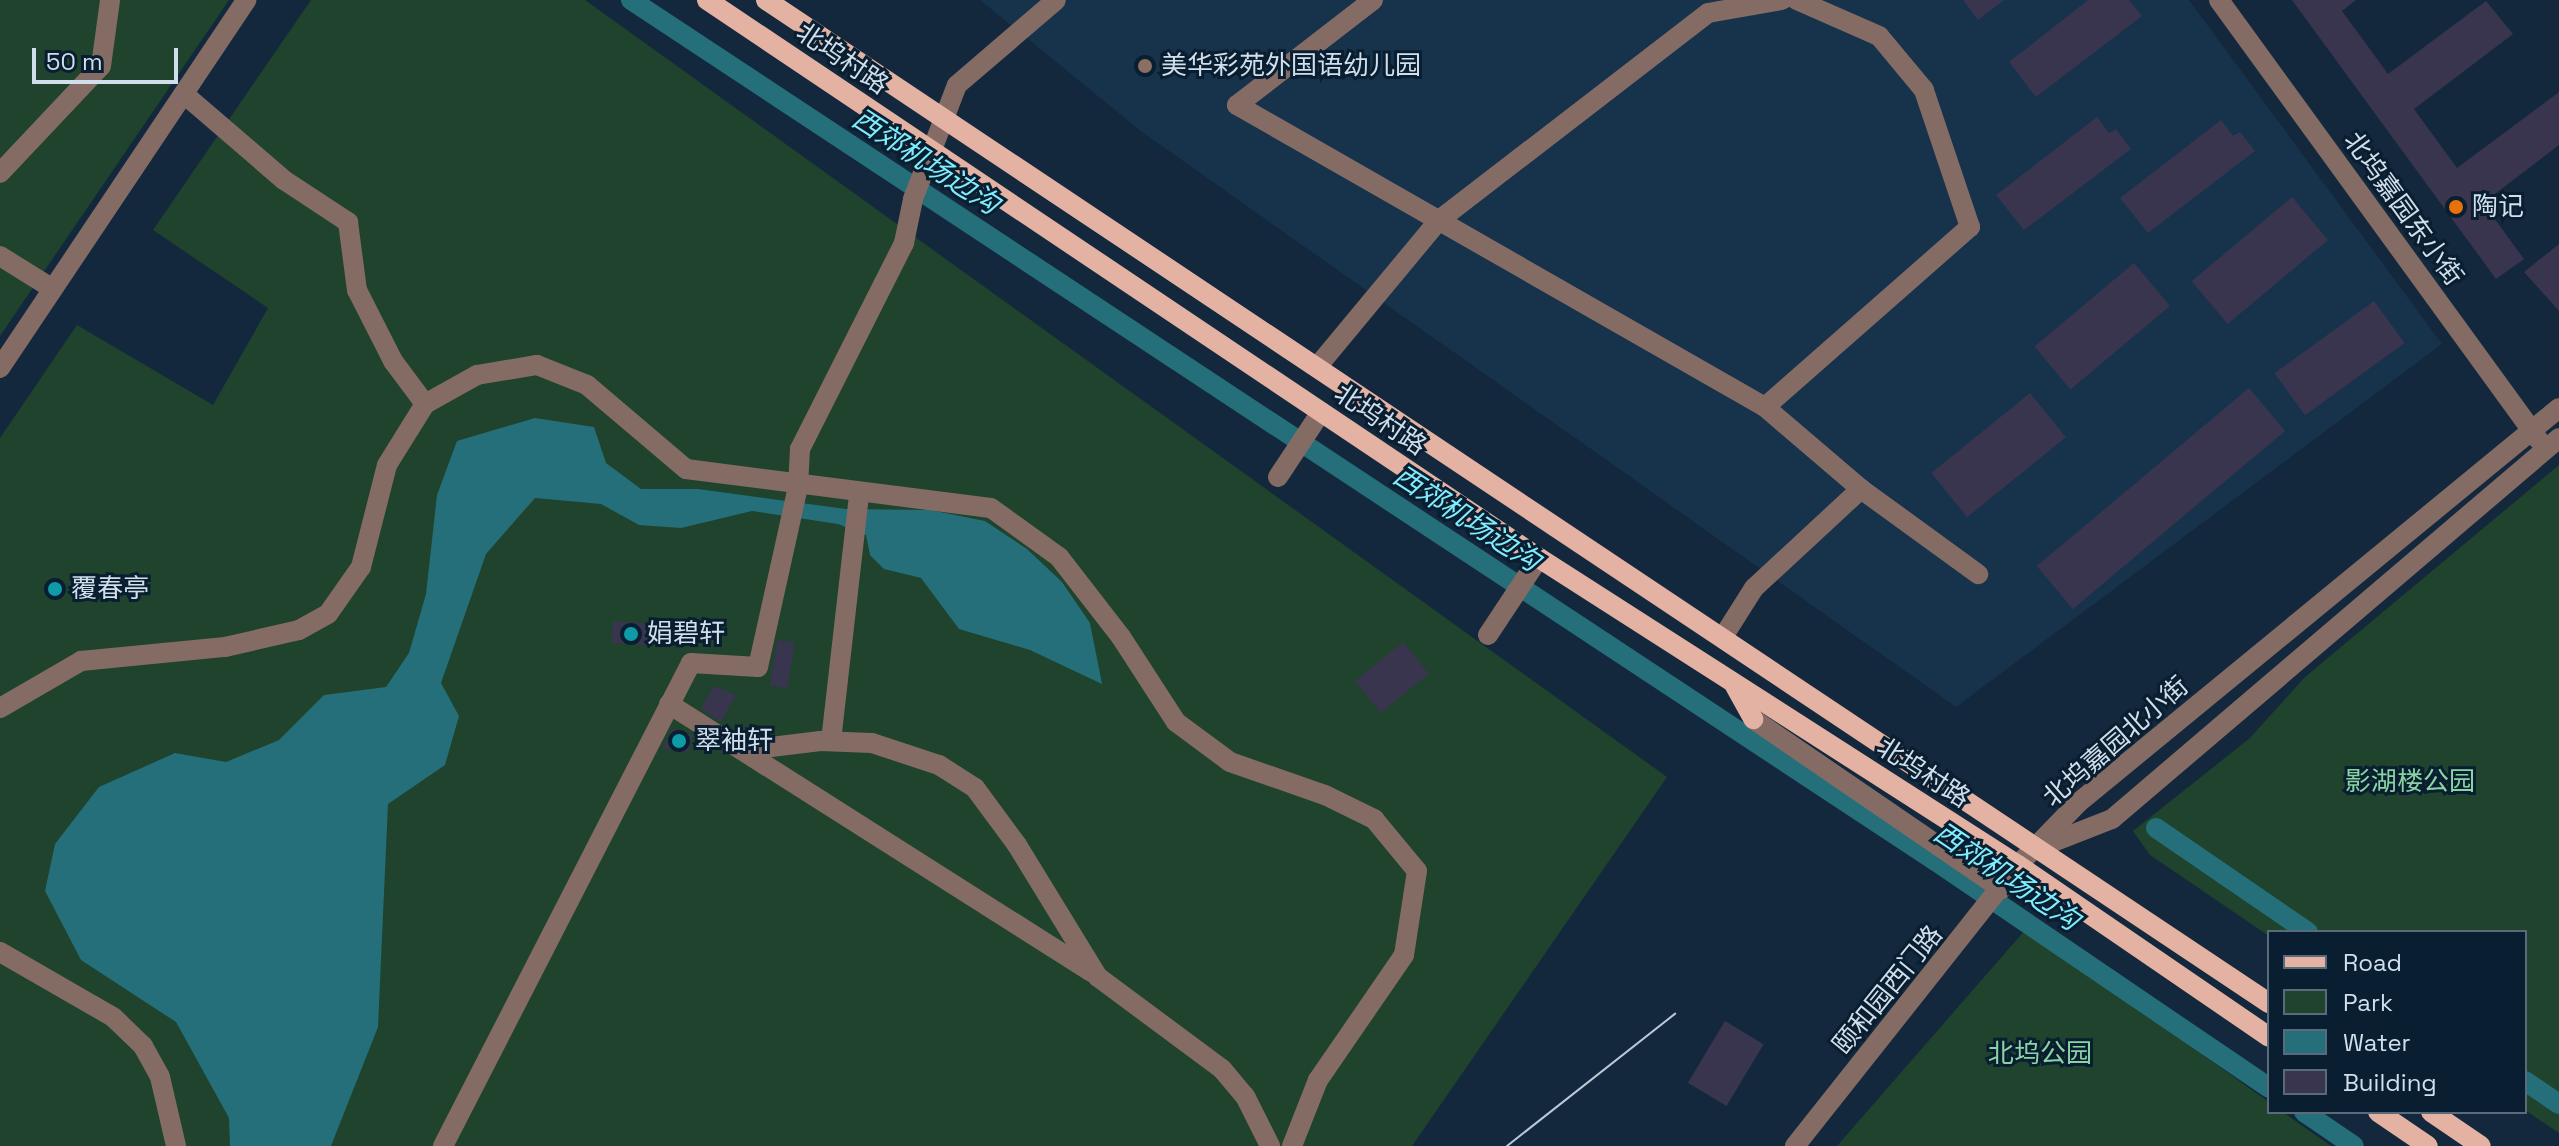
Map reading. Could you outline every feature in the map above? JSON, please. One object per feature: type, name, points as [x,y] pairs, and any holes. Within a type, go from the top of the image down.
[{"type":"main road","name":"北坞村路","points":[[707,0],[1539,558],[2018,865],[2267,1036]]},
{"type":"main road","name":"北坞村路","points":[[766,0],[2267,1002]]},
{"type":"main road","points":[[1733,682],[1753,719]]},
{"type":"main road","points":[[2381,1114],[2428,1146]]},
{"type":"main road","points":[[2434,1114],[2481,1146]]},
{"type":"street","points":[[0,173],[101,66],[110,0]]},
{"type":"street","points":[[0,368],[246,0]]},
{"type":"street","points":[[443,1146],[691,663],[758,667],[798,487],[800,449],[904,243],[916,190],[957,85],[1056,0]]},
{"type":"street","points":[[1373,0],[1237,105],[1765,407],[1861,489],[1978,574]]},
{"type":"street","points":[[1317,367],[1438,221],[1708,13],[1782,0]]},
{"type":"street","points":[[1765,407],[1970,227],[1924,90],[1879,36],[1797,0]]},
{"type":"street","name":"北坞嘉园东小街","points":[[2219,0],[2532,430],[2552,443]]},
{"type":"street","points":[[184,94],[284,180],[348,222],[357,290],[393,361],[425,404]]},
{"type":"street","points":[[0,256],[53,289]]},
{"type":"street","points":[[0,708],[81,661],[225,647],[299,630],[328,614],[361,567],[387,465],[425,404],[477,375],[537,365],[587,385],[686,469],[798,487],[991,508],[1059,557],[1121,637],[1176,722],[1230,762],[1325,795],[1374,819],[1417,871],[1404,955],[1318,1080],[1292,1146]]},
{"type":"street","name":"北坞嘉园北小街","points":[[2039,847],[2078,803],[2559,408]]},
{"type":"street","points":[[1283,469],[1321,412]]},
{"type":"street","name":"北坞嘉园北小街","points":[[2039,847],[2112,819],[2552,443]]},
{"type":"street","points":[[1723,637],[1754,588],[1861,489]]},
{"type":"street","points":[[831,741],[859,494]]},
{"type":"street","points":[[1488,635],[1539,558]]},
{"type":"street","points":[[669,704],[746,750],[1098,977],[1222,1069],[1245,1096],[1270,1146]]},
{"type":"street","name":"北坞村路","points":[[1753,719],[2001,889]]},
{"type":"street","points":[[746,750],[831,741],[872,743],[925,760],[975,788],[1017,845],[1098,977]]},
{"type":"street","name":"颐和园西门路","points":[[1795,1146],[2018,865],[2039,847]]},
{"type":"street","points":[[3,959],[113,1017],[143,1046],[160,1077],[176,1146]]},
{"type":"shaded area","points":[[980,0],[2189,0],[2442,344],[1956,707],[1142,132]]},
{"type":"green space","points":[[0,0],[229,0],[0,336]]},
{"type":"green space","points":[[311,0],[585,0],[1667,777],[1412,1146],[0,1146],[0,438],[77,325],[213,405],[268,308],[153,230]]},
{"type":"green space","name":"影湖楼公园","points":[[2559,465],[2559,1133],[2527,1111],[2527,930],[2267,930],[2267,935],[2150,855],[2133,831],[2250,738],[2305,677]]},
{"type":"green space","name":"北坞公园","points":[[2026,929],[2267,1101],[2267,1114],[2286,1114],[2331,1146],[1837,1146]]},
{"type":"water","points":[[535,418],[594,427],[606,463],[641,489],[698,489],[846,509],[930,510],[985,521],[1027,549],[1062,582],[1090,623],[1102,684],[1030,650],[959,629],[921,578],[884,569],[870,555],[866,535],[838,524],[752,511],[681,528],[639,525],[601,504],[535,498],[486,554],[441,683],[459,716],[445,765],[388,804],[378,1027],[331,1146],[230,1146],[229,1118],[176,1022],[81,960],[45,891],[55,844],[99,787],[175,753],[226,762],[279,740],[324,695],[386,687],[409,653],[426,594],[437,495],[457,441]]},
{"type":"building","points":[[1963,0],[2004,0],[1978,20]]},
{"type":"building","points":[[2088,0],[2129,0],[2142,16],[2036,97],[2009,62]]},
{"type":"building","points":[[2292,0],[2356,0],[2342,11],[2388,74],[2486,1],[2513,34],[2414,109],[2457,168],[2559,92],[2559,145],[2483,203],[2524,259],[2496,279]]},
{"type":"building","points":[[2097,117],[2109,133],[2116,129],[2131,149],[2024,230],[1996,195]]},
{"type":"building","points":[[2221,120],[2233,136],[2240,132],[2255,151],[2148,233],[2120,198]]},
{"type":"building","points":[[2292,197],[2328,240],[2228,324],[2192,281]]},
{"type":"building","points":[[2559,244],[2559,311],[2524,272]]},
{"type":"building","points":[[2134,263],[2170,306],[2070,389],[2034,347]]},
{"type":"building","points":[[2374,301],[2405,343],[2305,415],[2274,373]]},
{"type":"building","points":[[2249,388],[2285,431],[2073,609],[2037,566]]},
{"type":"building","points":[[2030,393],[2066,437],[1967,517],[1931,473]]},
{"type":"building","name":"娟碧轩","points":[[613,621],[652,624],[650,646],[611,643]]},
{"type":"building","points":[[777,640],[795,643],[788,688],[770,685]]},
{"type":"building","points":[[1403,642],[1429,674],[1381,713],[1355,681]]},
{"type":"building","points":[[714,686],[736,695],[721,722],[701,709]]},
{"type":"building","name":"翠袖轩","points":[[672,729],[693,735],[688,753],[663,749]]},
{"type":"building","points":[[1725,1021],[1764,1044],[1726,1106],[1688,1083]]},
{"type":"waterway","name":"西郊机场边沟","points":[[631,0],[1934,860],[2267,1087]]},
{"type":"waterway","points":[[2156,828],[2305,930]]},
{"type":"waterway","points":[[2527,1082],[2559,1104]]},
{"type":"waterway","name":"西郊机场边沟","points":[[2307,1114],[2354,1146]]},
{"type":"tram line","points":[[1507,1146],[1675,1014]]},
{"type":"place","name":"美华彩苑外国语幼儿园","points":[[1145,66]]},
{"type":"place","name":"陶记","points":[[2456,207]]},
{"type":"place","name":"覆春亭","points":[[55,589]]},
{"type":"place","name":"娟碧轩","points":[[631,634]]},
{"type":"place","name":"翠袖轩","points":[[679,741]]}]
